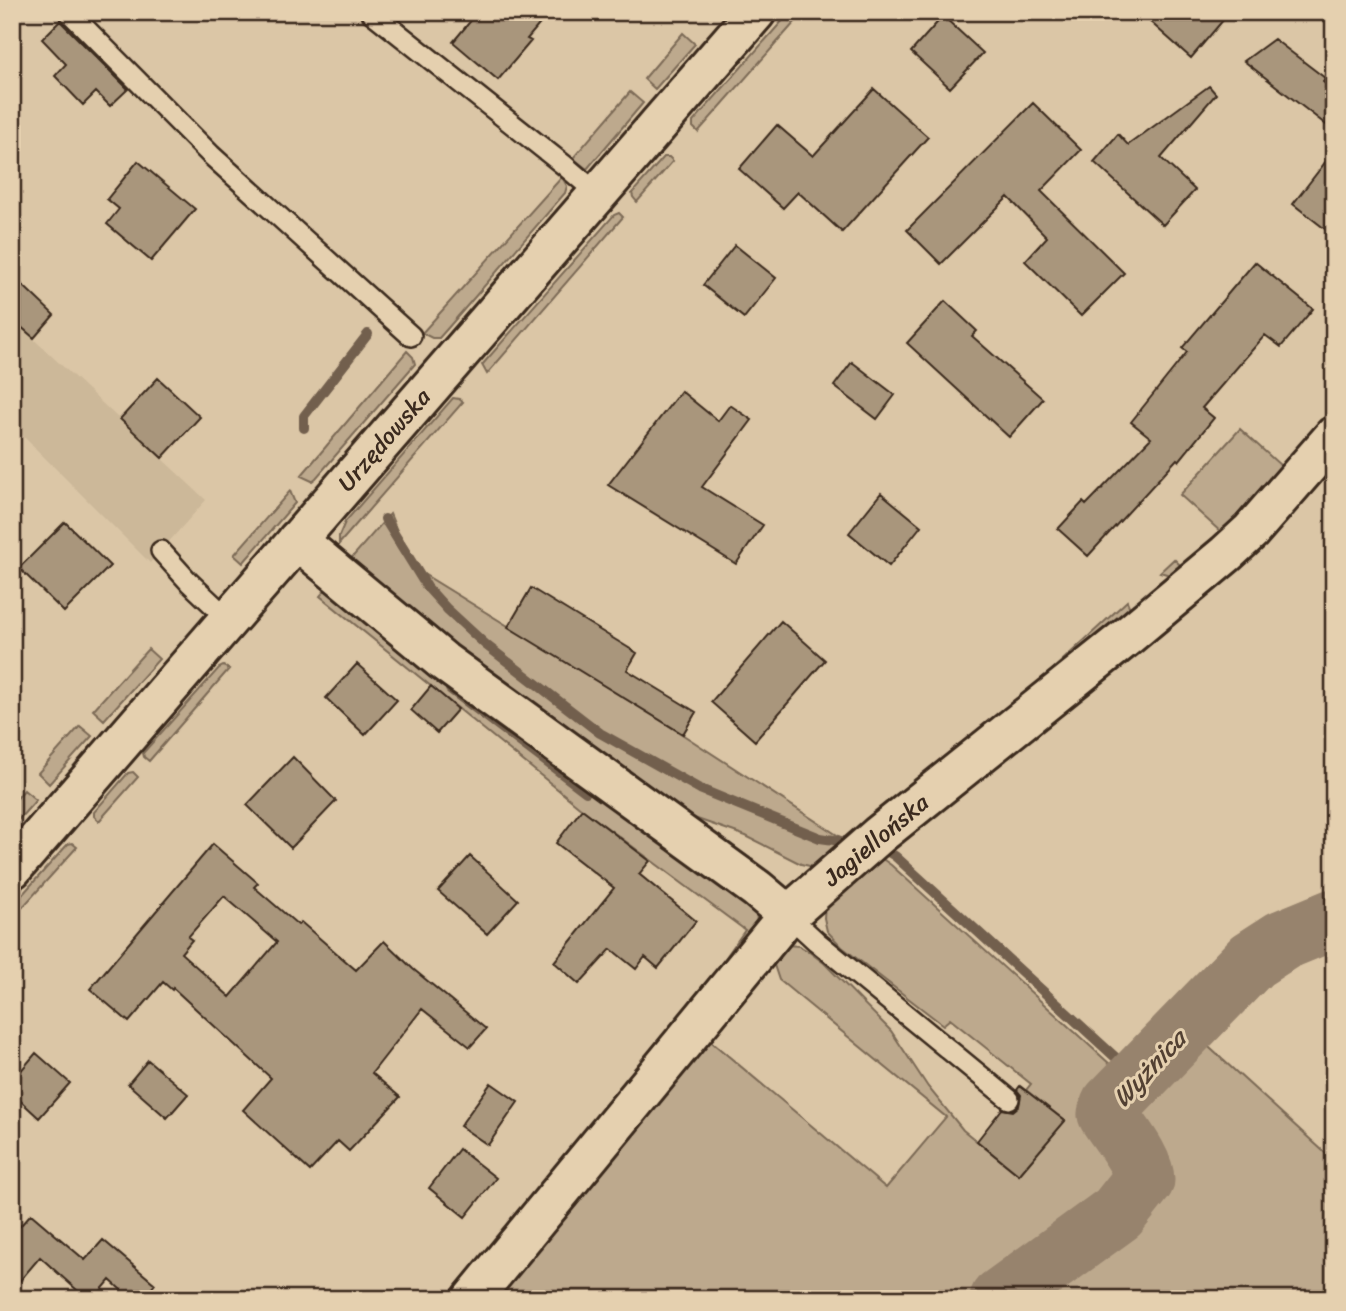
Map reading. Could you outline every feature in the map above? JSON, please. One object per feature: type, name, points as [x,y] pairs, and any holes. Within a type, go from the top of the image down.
[{"type":"street","name":"Urzędowska","points":[[12,869],[756,12]]},
{"type":"street","name":"Jagiellońska","points":[[472,1299],[788,915],[879,835],[1226,554],[1251,531],[1334,436]]},
{"type":"street","points":[[297,540],[443,661],[757,889],[788,915]]},
{"type":"lane","points":[[69,12],[211,155],[411,336]]},
{"type":"lane","points":[[371,12],[598,194]]},
{"type":"lane","points":[[161,551],[228,620]]},
{"type":"lane","points":[[788,915],[1009,1099]]},
{"type":"shaded area","points":[[784,19],[795,22],[698,132],[693,127],[693,122]]},
{"type":"shaded area","points":[[683,33],[695,44],[655,89],[644,79]]},
{"type":"shaded area","points":[[630,92],[643,103],[587,169],[573,158]]},
{"type":"shaded area","points":[[664,157],[673,161],[637,202],[632,193]]},
{"type":"shaded area","points":[[562,177],[567,186],[565,193],[439,338],[422,333]]},
{"type":"shaded area","points":[[619,213],[623,217],[487,374],[482,365],[614,215]]},
{"type":"shaded area","points":[[12,319],[206,500],[150,563],[12,425]]},
{"type":"shaded area","points":[[407,351],[415,364],[316,478],[312,481],[301,476]]},
{"type":"shaded area","points":[[453,398],[463,402],[339,544],[339,536],[345,522]]},
{"type":"shaded area","points":[[1240,429],[1280,465],[1283,472],[1186,573],[1170,575],[1160,572],[1174,559],[1183,568],[1222,533],[1180,495]]},
{"type":"shaded area","points":[[290,491],[295,503],[243,563],[234,555]]},
{"type":"shaded area","points":[[390,514],[402,543],[422,573],[654,716],[848,842],[990,727],[1127,601],[1133,616],[823,865],[814,867],[801,864],[746,836],[674,811],[439,647],[379,599],[348,562]]},
{"type":"shaded area","points":[[330,584],[657,827],[757,914],[756,927],[704,988],[745,930],[582,809],[320,596]]},
{"type":"shaded area","points":[[148,649],[159,659],[104,720],[93,710]]},
{"type":"shaded area","points":[[223,666],[229,669],[149,761],[144,757],[143,753]]},
{"type":"shaded area","points":[[80,726],[92,736],[49,784],[38,773]]},
{"type":"shaded area","points":[[133,772],[138,777],[99,821],[94,812],[128,773]]},
{"type":"shaded area","points":[[24,790],[36,800],[12,827],[12,804]]},
{"type":"shaded area","points":[[72,843],[77,847],[12,919],[12,906],[68,844]]},
{"type":"shaded area","points":[[874,853],[891,865],[1122,1075],[1178,1019],[1334,1161],[1334,1299],[481,1299],[702,1034],[886,1188],[946,1117],[779,980],[772,959],[787,945],[799,946],[824,963],[891,1031],[928,1087],[963,1130],[1019,1175],[1065,1121],[1026,1090],[1031,1084],[950,1019],[943,1025],[842,947],[827,931],[825,904]]},
{"type":"building","points":[[478,12],[550,12],[527,39],[531,41],[498,80],[453,42]]},
{"type":"building","points":[[1139,12],[1230,12],[1191,58]]},
{"type":"building","points":[[943,16],[983,53],[950,88],[911,52]]},
{"type":"building","points":[[60,21],[128,89],[110,106],[96,92],[83,105],[55,76],[66,64],[42,39]]},
{"type":"building","points":[[1274,39],[1325,78],[1323,82],[1334,90],[1334,131],[1244,61]]},
{"type":"building","points":[[1209,86],[1216,94],[1161,158],[1195,190],[1163,225],[1094,162],[1118,134],[1128,145]]},
{"type":"building","points":[[874,89],[928,137],[842,232],[798,192],[783,208],[739,169],[777,125],[813,156]]},
{"type":"building","points":[[1033,103],[1081,150],[1041,191],[1124,273],[1081,316],[1025,261],[1047,237],[1008,197],[941,264],[907,230]]},
{"type":"building","points":[[1334,151],[1334,236],[1293,204]]},
{"type":"building","points":[[138,161],[195,209],[151,261],[107,224],[119,209],[107,199]]},
{"type":"building","points":[[735,245],[776,278],[744,318],[703,285]]},
{"type":"building","points":[[1255,262],[1313,309],[1281,347],[1265,335],[1202,408],[1214,418],[1179,461],[1177,459],[1088,556],[1058,529],[1083,502],[1086,505],[1151,438],[1131,422],[1187,352],[1182,348]]},
{"type":"building","points":[[12,275],[54,315],[34,338],[12,319]]},
{"type":"building","points":[[945,301],[977,331],[972,336],[1043,399],[1009,437],[907,343]]},
{"type":"building","points":[[852,362],[895,395],[877,419],[834,386]]},
{"type":"building","points":[[158,378],[200,417],[162,458],[120,419]]},
{"type":"building","points":[[681,391],[718,421],[730,405],[752,420],[702,487],[763,525],[736,564],[608,485]]},
{"type":"building","points":[[881,493],[921,526],[889,566],[849,533]]},
{"type":"building","points":[[65,522],[110,566],[64,612],[19,568]]},
{"type":"building","points":[[531,588],[637,653],[627,670],[696,712],[683,734],[508,627]]},
{"type":"building","points":[[781,621],[825,660],[755,741],[711,702]]},
{"type":"building","points":[[357,664],[397,700],[365,735],[326,698]]},
{"type":"building","points":[[431,686],[458,709],[437,733],[411,710]]},
{"type":"building","points":[[293,757],[336,801],[291,848],[247,805]]},
{"type":"building","points":[[582,809],[650,861],[639,874],[696,921],[658,968],[645,957],[636,969],[611,949],[579,984],[554,962],[614,888],[556,843]]},
{"type":"building","points":[[213,844],[258,883],[254,887],[298,925],[301,922],[356,970],[384,941],[413,969],[486,1029],[470,1047],[422,1009],[372,1073],[400,1097],[349,1151],[338,1141],[310,1171],[243,1110],[271,1078],[173,988],[172,990],[163,982],[129,1022],[90,989]],"holes":[[[224,896],[277,942],[230,997],[181,953],[192,940],[188,937]]]},
{"type":"building","points":[[470,856],[518,900],[487,934],[438,891]]},
{"type":"building","points":[[36,1053],[70,1083],[39,1118],[12,1093],[12,1081]]},
{"type":"building","points":[[148,1060],[188,1094],[167,1118],[128,1084]]},
{"type":"building","points":[[491,1083],[518,1102],[488,1145],[460,1126]]},
{"type":"building","points":[[1020,1086],[1065,1121],[1019,1175],[977,1141],[1002,1109],[1013,1111],[1019,1106],[1021,1095],[1017,1090]]},
{"type":"building","points":[[459,1149],[496,1178],[465,1217],[429,1188]]},
{"type":"building","points":[[31,1214],[85,1260],[103,1240],[155,1284],[143,1299],[131,1299],[110,1280],[94,1299],[87,1299],[40,1257],[12,1290],[12,1235]]},
{"type":"waterway","points":[[304,428],[304,416],[368,334]]},
{"type":"waterway","points":[[385,519],[427,587],[447,609],[486,645],[600,733],[700,789],[820,838],[848,842]]},
{"type":"waterway","points":[[450,689],[586,792]]},
{"type":"waterway","points":[[880,847],[895,856],[1137,1077]]},
{"type":"waterway","name":"Wyżnica","points":[[1000,1299],[1118,1213],[1144,1180],[1136,1156],[1108,1114],[1111,1105],[1252,960],[1283,940],[1334,919]]}]
